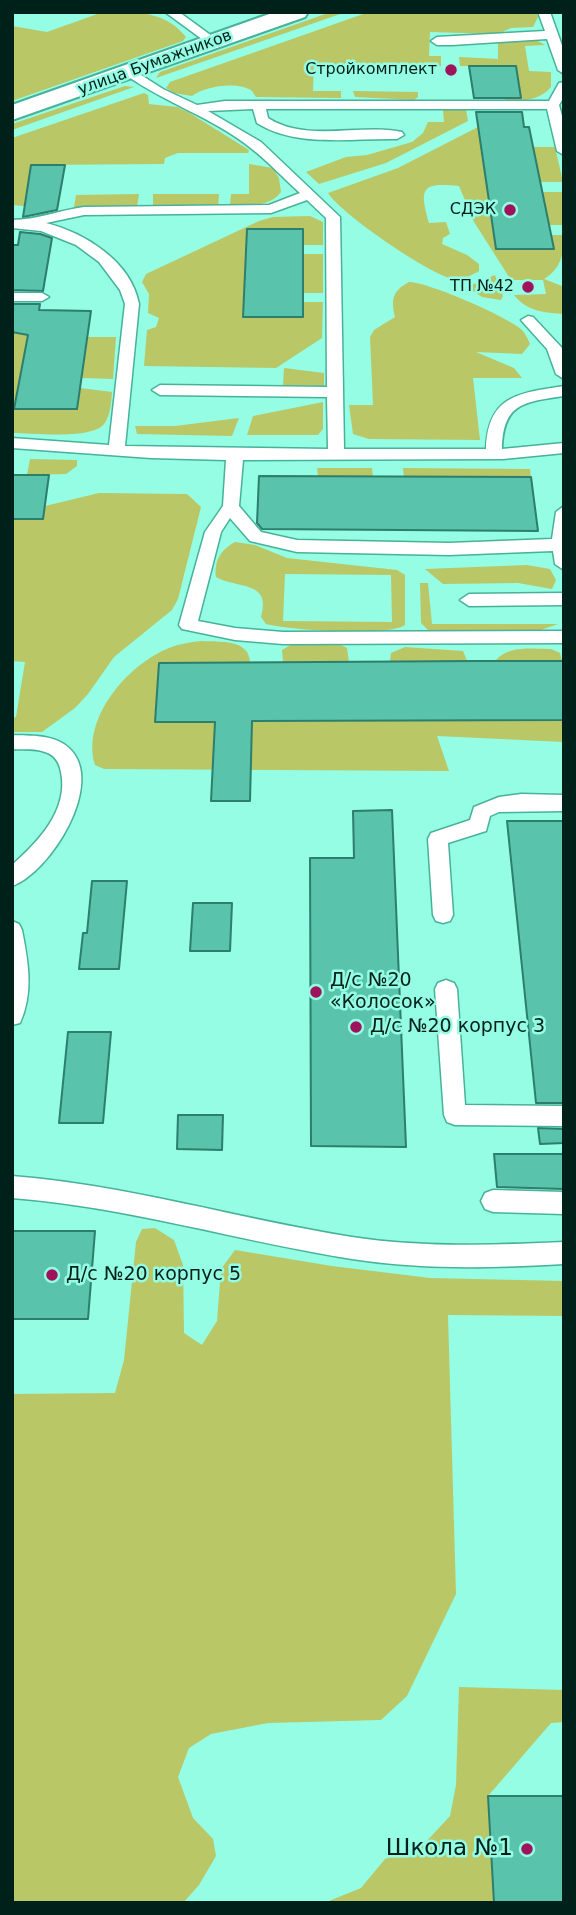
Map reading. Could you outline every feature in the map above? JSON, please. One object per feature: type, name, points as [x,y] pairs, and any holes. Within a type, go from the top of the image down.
[{"type":"street","name":"улица Бумажников","points":[[12,113],[298,12]]},
{"type":"lane","points":[[171,12],[214,42]]},
{"type":"lane","points":[[544,12],[564,70]]},
{"type":"lane","points":[[437,41],[474,42],[508,35],[552,35]]},
{"type":"lane","points":[[130,72],[158,92],[245,137],[333,218],[336,455]]},
{"type":"lane","points":[[564,80],[553,105],[564,151]]},
{"type":"lane","points":[[195,109],[216,105],[553,105]]},
{"type":"lane","points":[[259,105],[262,121],[286,131],[397,135]]},
{"type":"lane","points":[[12,224],[31,223],[84,211],[271,209],[310,194]]},
{"type":"lane","points":[[31,223],[83,241],[118,275],[131,296],[116,450]]},
{"type":"lane","points":[[12,297],[42,297]]},
{"type":"lane","points":[[528,320],[554,348],[564,374]]},
{"type":"lane","points":[[160,390],[335,392]]},
{"type":"lane","points":[[494,454],[495,422],[506,406],[531,397],[564,391]]},
{"type":"lane","points":[[12,443],[235,455],[494,454],[564,448]]},
{"type":"lane","points":[[235,455],[231,507],[219,520],[213,532],[188,625],[235,634],[283,638],[564,638]]},
{"type":"lane","points":[[231,507],[249,533],[297,546],[449,549],[560,545]]},
{"type":"lane","points":[[564,512],[560,545],[564,565]]},
{"type":"lane","points":[[469,600],[564,599]]},
{"type":"lane","points":[[12,742],[39,743],[60,751],[70,767],[72,788],[63,818],[30,862],[12,878]]},
{"type":"lane","points":[[443,915],[438,839],[479,825],[481,812],[488,807],[514,803],[564,803]]},
{"type":"lane","points":[[12,930],[20,975],[12,1016]]},
{"type":"lane","points":[[446,989],[455,1115],[564,1116]]},
{"type":"lane","points":[[12,1186],[92,1194],[308,1240],[402,1255],[564,1253]]},
{"type":"lane","points":[[493,1201],[564,1203]]},
{"type":"green space","points":[[103,12],[159,17],[178,28],[186,37],[183,41],[12,101],[12,26],[47,32]]},
{"type":"green space","points":[[331,12],[346,12],[156,78],[160,72]]},
{"type":"green space","points":[[369,12],[536,12],[538,17],[533,27],[511,28],[498,34],[430,32],[429,56],[441,56],[441,66],[314,65],[313,91],[341,91],[341,98],[256,97],[252,91],[239,86],[222,86],[192,96],[174,93],[166,88],[170,82]]},
{"type":"green space","points":[[517,39],[538,41],[545,45],[525,46],[529,71],[551,72],[551,87],[541,95],[530,99],[505,100],[504,93],[520,92],[516,66],[460,66],[459,57],[498,59],[498,42]]},
{"type":"green space","points":[[125,86],[134,87],[12,130],[12,124]]},
{"type":"green space","points":[[353,91],[418,92],[418,97],[414,100],[355,97]]},
{"type":"green space","points":[[144,93],[148,95],[149,104],[177,107],[188,112],[249,150],[248,153],[178,153],[165,158],[164,164],[32,165],[27,194],[35,207],[12,205],[12,138]]},
{"type":"green space","points":[[466,109],[468,121],[386,163],[319,184],[306,172],[346,157],[367,155],[412,142],[423,133],[428,122],[444,122],[443,110]]},
{"type":"green space","points":[[478,127],[496,249],[550,235],[564,235],[560,260],[554,271],[544,279],[562,286],[564,284],[564,314],[530,308],[514,295],[546,294],[543,280],[511,280],[474,222],[459,186],[437,185],[426,190],[424,195],[429,223],[446,222],[450,234],[443,238],[442,244],[467,255],[479,264],[479,271],[457,279],[442,275],[407,256],[350,214],[328,193],[398,168]]},
{"type":"green space","points":[[533,147],[555,147],[563,182],[540,182]]},
{"type":"green space","points":[[249,164],[273,168],[279,178],[281,192],[264,203],[230,205],[231,194],[249,194]]},
{"type":"green space","points":[[542,192],[564,192],[564,225],[548,225]]},
{"type":"green space","points":[[139,194],[137,207],[74,207],[76,195]]},
{"type":"green space","points":[[153,194],[219,194],[218,207],[153,207]]},
{"type":"green space","points":[[310,216],[323,222],[323,245],[303,245],[303,229],[247,229],[243,317],[302,317],[303,302],[323,302],[322,338],[276,368],[144,366],[147,330],[156,327],[159,318],[148,313],[149,294],[142,282],[146,274],[259,221],[273,217]]},
{"type":"green space","points":[[303,254],[323,254],[323,293],[302,293]]},
{"type":"green space","points":[[495,275],[503,296],[501,300],[482,297],[467,287]]},
{"type":"green space","points":[[409,282],[433,288],[485,309],[522,330],[530,344],[522,354],[476,352],[514,368],[522,378],[473,378],[480,440],[369,439],[353,434],[349,405],[373,405],[370,337],[374,330],[395,317],[394,296]]},
{"type":"green space","points":[[12,317],[28,331],[14,408],[76,409],[80,388],[112,392],[109,413],[104,424],[97,429],[75,434],[12,433]]},
{"type":"green space","points":[[88,337],[116,337],[113,379],[82,378]]},
{"type":"green space","points":[[284,368],[324,373],[324,386],[283,385]]},
{"type":"green space","points":[[323,402],[323,429],[318,435],[247,435],[253,416]]},
{"type":"green space","points":[[239,418],[232,436],[137,434],[135,426],[175,426]]},
{"type":"green space","points":[[30,459],[77,460],[77,466],[66,474],[27,475]]},
{"type":"green space","points":[[317,468],[372,468],[373,477],[318,476]]},
{"type":"green space","points":[[403,468],[530,469],[531,477],[404,477]]},
{"type":"green space","points":[[99,493],[187,494],[201,507],[178,599],[172,610],[114,657],[75,708],[42,732],[12,732],[12,718],[16,717],[25,662],[12,661],[12,519],[42,519],[45,506]]},
{"type":"green space","points":[[235,542],[255,545],[287,558],[397,570],[405,575],[405,625],[395,629],[359,632],[266,624],[261,617],[262,597],[257,591],[216,577],[217,561]],"holes":[[[285,574],[391,575],[392,622],[283,621]]]},
{"type":"green space","points":[[527,565],[550,569],[556,580],[552,589],[518,583],[443,584],[425,569]]},
{"type":"green space","points":[[420,583],[428,583],[432,624],[558,624],[535,632],[428,630],[421,623]]},
{"type":"green space","points":[[201,641],[225,642],[239,646],[245,649],[250,662],[159,663],[155,722],[564,720],[564,742],[437,736],[449,771],[104,769],[95,765],[92,747],[95,730],[101,712],[123,680],[153,656],[169,648]]},
{"type":"green space","points":[[294,643],[341,645],[347,648],[349,662],[283,662],[282,650]]},
{"type":"green space","points":[[405,647],[463,651],[467,661],[390,662],[391,653]]},
{"type":"green space","points":[[551,649],[560,653],[562,661],[495,661],[514,650]]},
{"type":"green space","points":[[155,1228],[174,1240],[183,1265],[184,1333],[202,1345],[217,1321],[221,1269],[235,1250],[430,1278],[564,1281],[564,1316],[448,1315],[456,1594],[407,1696],[381,1720],[268,1723],[211,1734],[189,1748],[178,1777],[193,1818],[213,1839],[216,1856],[199,1885],[183,1903],[12,1903],[12,1394],[115,1393],[124,1360],[136,1242],[142,1229]]},
{"type":"green space","points":[[459,1687],[564,1690],[564,1722],[551,1723],[488,1796],[494,1903],[324,1903],[361,1888],[385,1859],[424,1844],[450,1816],[456,1785]]},
{"type":"building","points":[[469,66],[516,66],[521,98],[474,98]]},
{"type":"building","points":[[476,112],[522,112],[524,127],[529,127],[554,249],[496,249]]},
{"type":"building","points":[[31,165],[65,165],[57,210],[23,217]]},
{"type":"building","points":[[247,229],[303,229],[303,317],[243,317]]},
{"type":"building","points":[[20,232],[52,238],[43,291],[12,290],[12,245],[18,245]]},
{"type":"building","points":[[12,304],[40,304],[39,310],[91,311],[77,409],[14,409],[28,335],[12,332]]},
{"type":"building","points":[[12,475],[49,475],[43,519],[12,519]]},
{"type":"building","points":[[259,476],[531,477],[538,531],[262,529],[257,523]]},
{"type":"building","points":[[564,661],[564,720],[252,721],[250,801],[211,801],[215,722],[155,722],[159,663]]},
{"type":"building","name":"Д/с №20 корпус 3","points":[[392,810],[406,1147],[311,1146],[310,858],[354,858],[353,811]]},
{"type":"building","points":[[507,821],[564,821],[564,1103],[536,1103]]},
{"type":"building","points":[[92,881],[127,881],[119,969],[79,969],[83,933],[87,933]]},
{"type":"building","points":[[193,903],[232,903],[230,951],[190,951]]},
{"type":"building","points":[[68,1032],[111,1032],[103,1123],[59,1123]]},
{"type":"building","points":[[178,1115],[223,1115],[222,1150],[177,1149]]},
{"type":"building","points":[[538,1128],[564,1129],[564,1143],[540,1144]]},
{"type":"building","points":[[494,1154],[564,1154],[564,1189],[497,1187]]},
{"type":"building","name":"Д/с №20 корпус 5","points":[[12,1231],[95,1231],[88,1319],[12,1319]]},
{"type":"building","name":"Школа №1","points":[[488,1796],[564,1796],[564,1903],[494,1903]]},
{"type":"place","name":"Стройкомплект","points":[[451,70]]},
{"type":"place","name":"СДЭК","points":[[510,210]]},
{"type":"place","name":"ТП №42","points":[[528,287]]},
{"type":"place","name":"Д/с №20 «Колосок»","points":[[316,992]]},
{"type":"place","name":"Д/с №20 корпус 3","points":[[356,1027]]},
{"type":"place","name":"Д/с №20 корпус 5","points":[[52,1275]]},
{"type":"place","name":"Школа №1","points":[[527,1849]]}]
